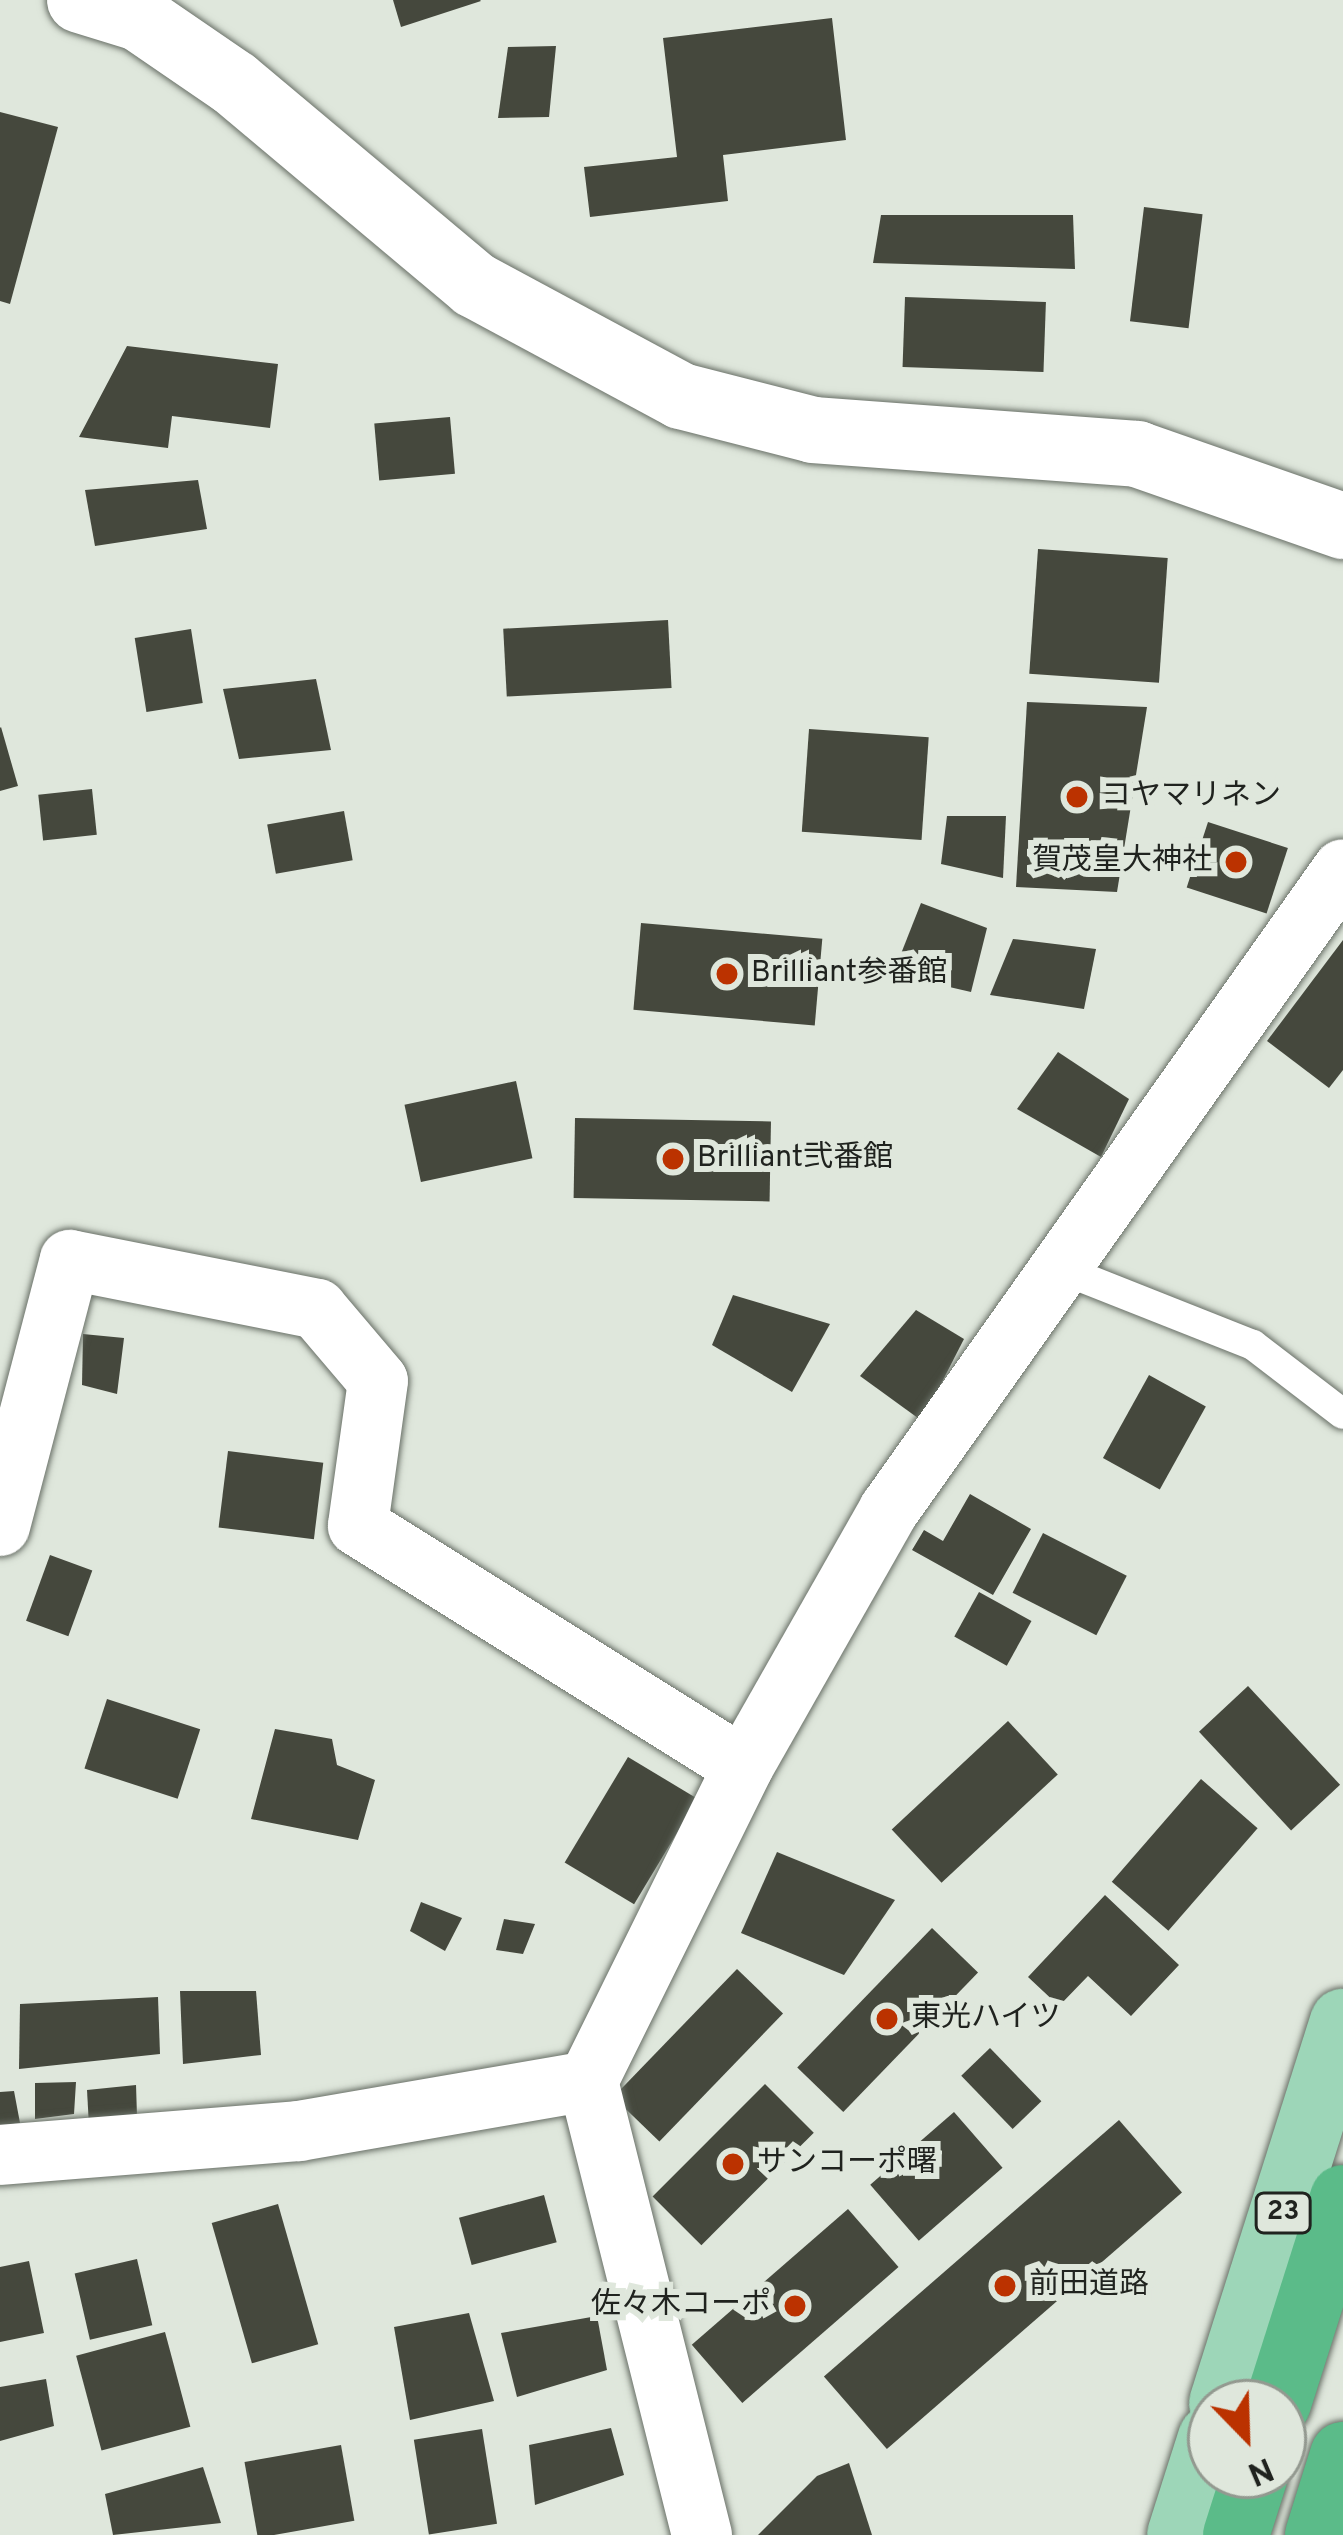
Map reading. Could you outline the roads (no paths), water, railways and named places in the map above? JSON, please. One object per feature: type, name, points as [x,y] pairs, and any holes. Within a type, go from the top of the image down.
[{"type":"highway","points":[[1286,2379],[1343,2198]]},
{"type":"highway","points":[[1318,2535],[1343,2455]]},
{"type":"highway","points":[[1236,2535],[1247,2499]]},
{"type":"main road","name":"23","points":[[1230,2379],[1343,2022]]},
{"type":"main road","points":[[1180,2535],[1192,2499]]},
{"type":"street","points":[[119,6],[476,285],[681,396],[813,430],[1137,454],[1343,526]]},
{"type":"street","points":[[702,2535],[588,2081],[743,1767],[889,1510],[1343,869]]},
{"type":"street","points":[[0,1526],[70,1260],[317,1309],[378,1381],[358,1526],[743,1767]]},
{"type":"street","points":[[0,2156],[299,2131],[588,2081]]},
{"type":"lane","points":[[1060,1269],[1253,1345],[1343,1414]]},
{"type":"place","name":"コヤマリネン","points":[[1077,797]]},
{"type":"place","name":"賀茂皇大神社","points":[[1236,862]]},
{"type":"place","name":"Brilliant参番館","points":[[727,974]]},
{"type":"place","name":"Brilliant弐番館","points":[[673,1159]]},
{"type":"place","name":"東光ハイツ","points":[[887,2019]]},
{"type":"place","name":"サンコーポ曙","points":[[733,2164]]},
{"type":"place","name":"前田道路","points":[[1005,2286]]},
{"type":"place","name":"佐々木コーポ","points":[[795,2306]]}]
